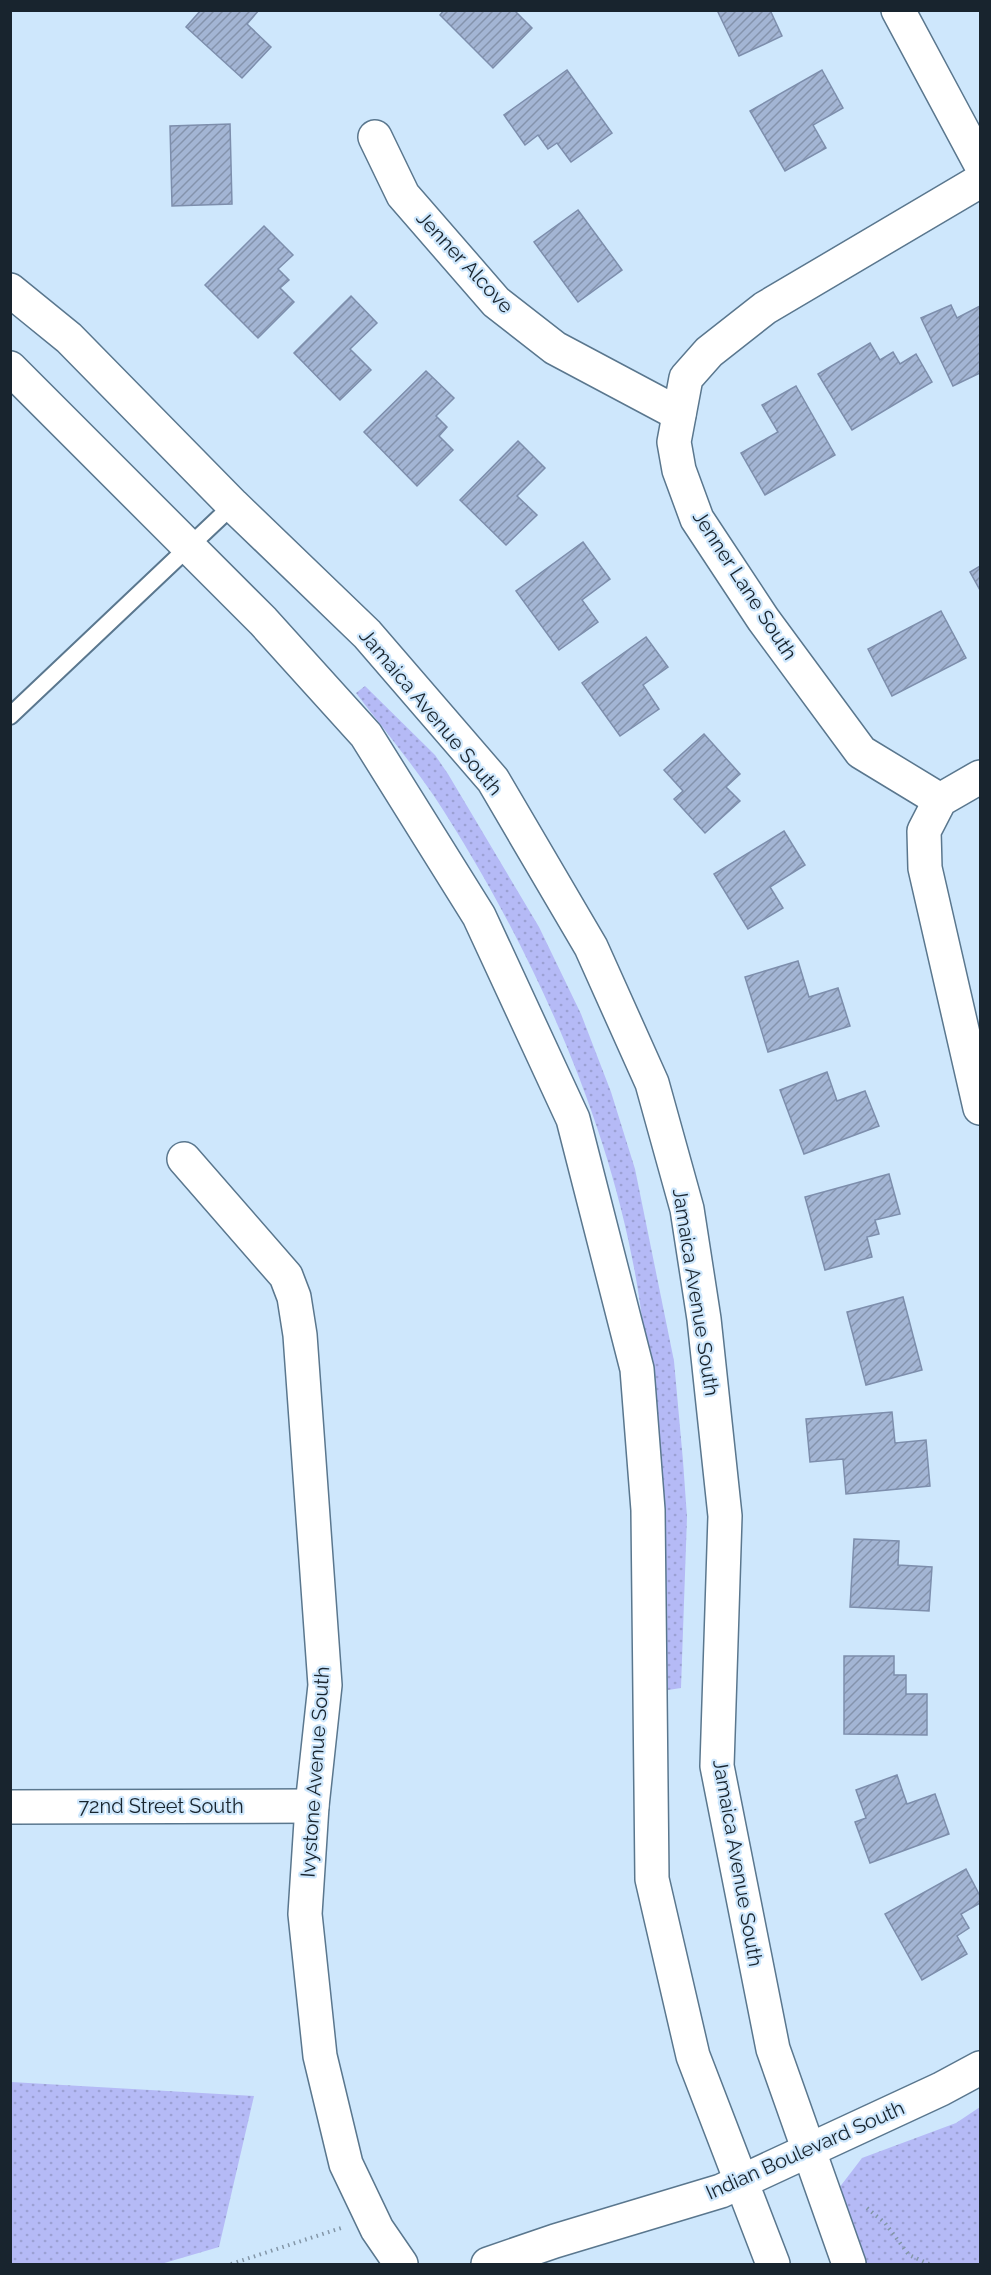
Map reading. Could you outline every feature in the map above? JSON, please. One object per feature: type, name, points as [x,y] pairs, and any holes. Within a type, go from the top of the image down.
[{"type":"street","points":[[898,10],[981,163]]},
{"type":"street","name":"Jenner Alcove","points":[[375,137],[403,195],[496,302],[555,348],[679,414]]},
{"type":"street","name":"Jenner Lane South","points":[[940,800],[861,752],[763,619],[697,519],[679,470],[674,442],[686,378],[709,352],[765,308],[981,181]]},
{"type":"street","name":"Jamaica Avenue South","points":[[10,290],[75,344],[233,505],[367,634],[493,780],[591,947],[652,1083],[687,1209],[704,1319],[725,1516],[717,1766],[773,2049],[849,2265]]},
{"type":"street","points":[[10,368],[263,621],[366,735],[480,916],[573,1119],[637,1369],[648,1510],[652,1879],[693,2056],[773,2265]]},
{"type":"street","points":[[981,777],[940,800],[924,831],[925,868],[981,1108]]},
{"type":"street","name":"Ivystone Avenue South","points":[[184,1159],[286,1276],[294,1297],[300,1335],[326,1685],[312,1806],[305,1914],[320,2056],[345,2164],[372,2218],[401,2265]]},
{"type":"street","name":"72nd Street South","points":[[10,1807],[312,1806]]},
{"type":"street","name":"Indian Boulevard South","points":[[488,2265],[555,2241],[721,2191],[981,2068]]},
{"type":"lane","points":[[10,716],[233,505]]},
{"type":"path","points":[[827,2203],[866,2208],[885,2223],[909,2255],[929,2265]]},
{"type":"path","points":[[231,2265],[372,2218]]},
{"type":"shaded area","points":[[365,686],[435,755],[448,774],[539,927],[581,1014],[611,1092],[635,1169],[674,1361],[687,1517],[681,1688],[668,1690],[656,1546],[644,1336],[634,1266],[618,1195],[596,1125],[570,1055],[540,986],[507,920],[472,856],[434,796],[356,693]]},
{"type":"shaded area","points":[[11,2082],[254,2096],[219,2247],[161,2264],[11,2264]]},
{"type":"shaded area","points":[[980,2107],[980,2264],[866,2264],[839,2188],[862,2158],[956,2123]]},
{"type":"building","points":[[201,10],[259,10],[247,24],[271,47],[242,78],[186,27]]},
{"type":"building","points":[[444,10],[514,10],[532,28],[493,68],[440,15]]},
{"type":"building","points":[[717,10],[770,10],[782,36],[739,56]]},
{"type":"building","points":[[567,70],[612,133],[571,162],[557,143],[548,149],[538,135],[525,145],[504,115]]},
{"type":"building","points":[[822,70],[843,108],[813,125],[826,148],[785,171],[750,111]]},
{"type":"building","points":[[230,124],[232,204],[172,206],[170,126]]},
{"type":"building","points":[[578,210],[622,270],[578,302],[534,242]]},
{"type":"building","points":[[264,226],[293,255],[278,269],[289,280],[280,288],[294,302],[258,338],[205,285]]},
{"type":"building","points":[[351,296],[377,323],[350,349],[371,370],[340,400],[294,353]]},
{"type":"building","points":[[951,305],[957,318],[980,306],[980,373],[953,386],[921,318]]},
{"type":"building","points":[[870,343],[880,360],[893,352],[900,364],[916,354],[932,382],[852,430],[818,374]]},
{"type":"building","points":[[426,371],[454,398],[436,416],[447,427],[439,436],[453,450],[417,486],[364,432]]},
{"type":"building","points":[[796,386],[835,455],[765,495],[741,453],[778,432],[762,405]]},
{"type":"building","points":[[518,441],[545,468],[517,496],[537,515],[506,545],[460,500]]},
{"type":"building","points":[[583,542],[610,579],[582,600],[598,622],[559,650],[516,591]]},
{"type":"building","points":[[980,566],[980,590],[970,572]]},
{"type":"building","points":[[941,611],[966,658],[892,696],[868,649]]},
{"type":"building","points":[[646,637],[668,667],[643,685],[659,709],[620,736],[582,683]]},
{"type":"building","points":[[704,734],[740,774],[726,787],[740,801],[705,833],[674,799],[683,791],[664,770]]},
{"type":"building","points":[[784,831],[805,865],[770,887],[783,908],[748,929],[714,874]]},
{"type":"building","points":[[798,961],[809,997],[838,988],[850,1026],[768,1052],[745,977]]},
{"type":"building","points":[[827,1072],[837,1101],[865,1091],[879,1126],[804,1154],[780,1090]]},
{"type":"building","points":[[889,1174],[900,1214],[875,1220],[879,1234],[867,1237],[872,1257],[825,1270],[805,1197]]},
{"type":"building","points":[[903,1297],[922,1370],[866,1385],[847,1312]]},
{"type":"building","points":[[892,1412],[895,1443],[926,1440],[930,1486],[846,1494],[843,1459],[810,1462],[806,1419]]},
{"type":"building","points":[[854,1539],[899,1541],[898,1565],[932,1567],[929,1611],[850,1607]]},
{"type":"building","points":[[844,1656],[894,1656],[894,1675],[906,1675],[906,1694],[927,1694],[927,1735],[844,1734]]},
{"type":"building","points":[[897,1775],[907,1804],[935,1794],[949,1834],[870,1863],[855,1822],[866,1818],[856,1790]]},
{"type":"building","points":[[966,1869],[980,1896],[980,1903],[961,1914],[969,1928],[957,1936],[967,1954],[922,1980],[885,1914]]}]
